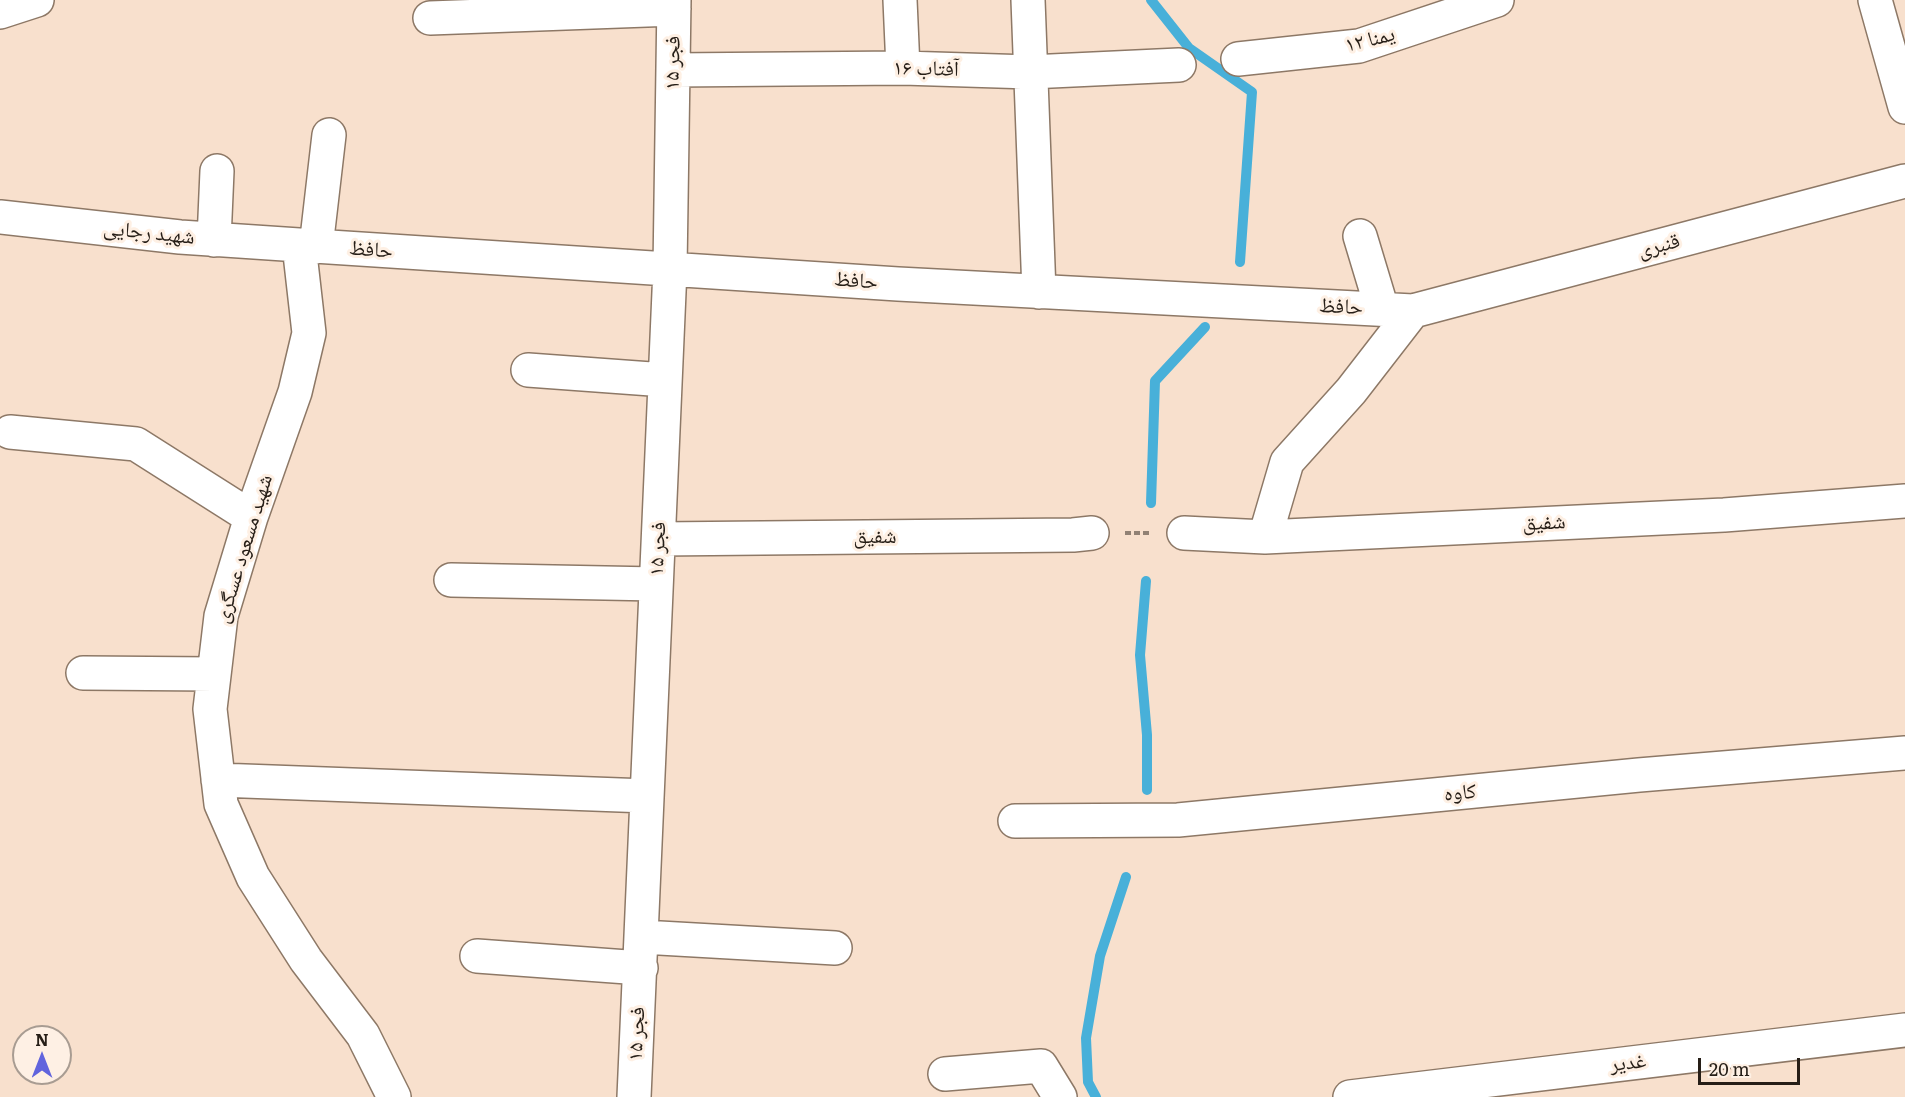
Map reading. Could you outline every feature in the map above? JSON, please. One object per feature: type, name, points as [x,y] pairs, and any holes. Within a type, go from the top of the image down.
[{"type":"street","points":[[0,12],[37,0]]},
{"type":"street","points":[[900,0],[903,68]]},
{"type":"street","points":[[1028,0],[1039,291]]},
{"type":"street","name":"یمنا ۱۲","points":[[1238,59],[1359,46],[1497,0]]},
{"type":"street","points":[[1875,0],[1905,107]]},
{"type":"street","points":[[430,18],[674,5]]},
{"type":"street","name":"فجر ۱۵","points":[[634,1097],[670,269],[674,5]]},
{"type":"street","name":"آفتاب ۱۶","points":[[673,69],[903,68],[1030,72],[1179,65]]},
{"type":"street","name":"شهید مسعود عسگری","points":[[329,135],[308,246],[309,333],[295,392],[251,518],[221,616],[210,709],[221,804],[253,877],[306,960],[363,1035],[394,1097]]},
{"type":"street","points":[[214,240],[217,171]]},
{"type":"street","name":"قنبری","points":[[1398,310],[1905,181]]},
{"type":"street","name":"شهید رجایی","points":[[0,218],[214,240],[308,246]]},
{"type":"street","points":[[1265,537],[1287,462],[1351,391],[1398,310],[1360,236]]},
{"type":"street","name":"حافظ","points":[[308,246],[1039,291],[1398,310]]},
{"type":"street","points":[[528,369],[665,380]]},
{"type":"street","points":[[10,432],[136,444],[251,518]]},
{"type":"street","name":"شفیق","points":[[1184,533],[1265,537],[1724,515],[1905,501]]},
{"type":"street","name":"شفیق","points":[[658,538],[1092,533]]},
{"type":"street","points":[[451,580],[656,584]]},
{"type":"street","points":[[83,673],[214,674]]},
{"type":"street","name":"کاوه","points":[[1015,821],[1178,820],[1639,775],[1905,753]]},
{"type":"street","points":[[218,780],[648,796]]},
{"type":"street","points":[[477,956],[835,948]]},
{"type":"street","name":"غدیر","points":[[1350,1097],[1905,1030]]},
{"type":"street","points":[[945,1074],[1041,1066],[1060,1097]]},
{"type":"path","points":[[1092,533],[1184,533]]},
{"type":"waterway","points":[[1151,0],[1189,48],[1252,92],[1240,262]]},
{"type":"waterway","points":[[1151,503],[1155,381],[1205,327]]},
{"type":"waterway","points":[[1146,581],[1140,655],[1147,735],[1147,790]]},
{"type":"waterway","points":[[1096,1097],[1088,1082],[1086,1038],[1100,956],[1126,877]]}]
